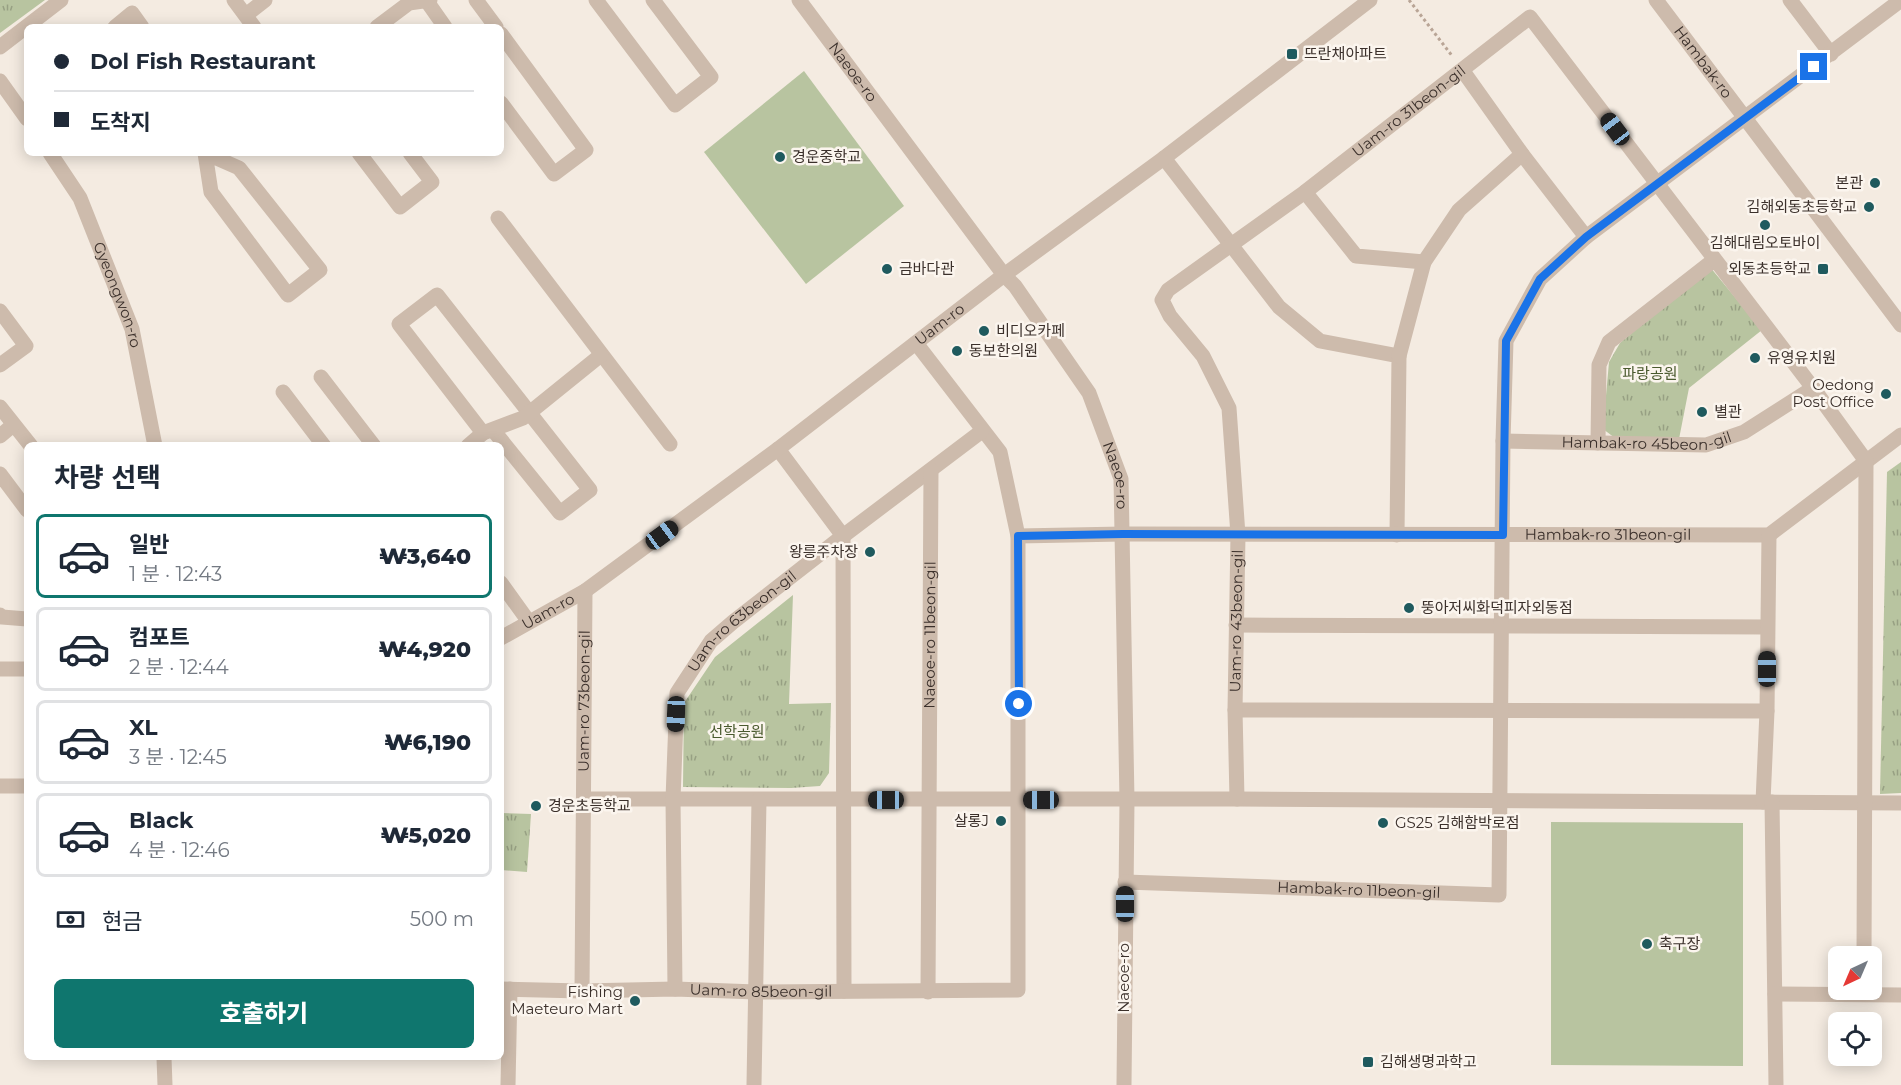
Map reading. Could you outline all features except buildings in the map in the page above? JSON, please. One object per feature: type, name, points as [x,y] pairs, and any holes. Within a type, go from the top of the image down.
[{"type":"street","points":[[30,24],[61,0]]},
{"type":"street","points":[[234,0],[250,21],[265,0]]},
{"type":"street","points":[[381,24],[409,3],[427,0],[443,24]]},
{"type":"street","points":[[476,0],[494,24]]},
{"type":"street","points":[[596,0],[675,105],[711,77],[653,0]]},
{"type":"street","name":"Naeoe-ro","points":[[799,0],[1004,275],[1015,286],[1089,393],[1121,479],[1127,800],[1124,1085]]},
{"type":"street","name":"Uam-ro","points":[[504,636],[585,591],[778,450],[1004,275],[1164,158],[1370,0]]},
{"type":"street","name":"Hambak-ro","points":[[1656,0],[1901,325]]},
{"type":"street","points":[[1790,0],[1830,54]]},
{"type":"street","points":[[1500,801],[1506,341],[1540,279],[1586,237],[1901,0]]},
{"type":"street","points":[[119,24],[132,13],[140,24]]},
{"type":"street","points":[[1463,71],[1530,17],[1813,388],[1866,462],[1864,946]]},
{"type":"street","points":[[0,47],[24,29]]},
{"type":"street","points":[[504,38],[586,150],[554,174],[504,107]]},
{"type":"street","name":"Uam-ro 31beon-gil","points":[[1231,244],[1305,192],[1463,71],[1522,154],[1586,237]]},
{"type":"street","points":[[0,81],[24,115]]},
{"type":"street","points":[[1397,535],[1399,356],[1424,262],[1459,210],[1522,154]]},
{"type":"street","name":"Gyeongwon-ro","points":[[52,156],[80,198],[132,329],[154,442]]},
{"type":"street","points":[[205,156],[210,192],[288,295],[320,270],[239,168],[212,156]]},
{"type":"street","points":[[361,156],[400,207],[432,182],[412,156]]},
{"type":"street","points":[[1164,158],[1279,307],[1320,341],[1399,356]]},
{"type":"street","points":[[1305,192],[1356,256],[1424,262]]},
{"type":"street","points":[[498,218],[670,444]]},
{"type":"street","name":"Uam-ro 43beon-gil","points":[[1231,244],[1168,290],[1162,300],[1170,316],[1203,356],[1230,408],[1238,535],[1235,710],[1237,799]]},
{"type":"street","points":[[1598,443],[1599,366],[1609,342],[1714,260]]},
{"type":"street","points":[[497,442],[399,324],[437,295],[590,490],[560,513],[504,450]]},
{"type":"street","points":[[0,311],[26,346],[0,365]]},
{"type":"street","points":[[915,343],[1000,452],[1018,536],[1020,800]]},
{"type":"street","points":[[474,442],[488,432],[522,418],[601,355]]},
{"type":"street","points":[[321,377],[371,442]]},
{"type":"street","name":"Hambak-ro 45beon-gil","points":[[1503,441],[1706,445],[1744,432],[1813,388]]},
{"type":"street","points":[[283,392],[321,442]]},
{"type":"street","points":[[0,407],[28,442]]},
{"type":"street","points":[[0,436],[13,424]]},
{"type":"street","name":"Uam-ro 63beon-gil","points":[[673,799],[677,693],[711,641],[843,536],[982,431]]},
{"type":"street","points":[[1776,1085],[1768,802],[1769,535],[1901,435]]},
{"type":"street","points":[[778,450],[843,536],[844,991]]},
{"type":"street","name":"Naeoe-ro 11beon-gil","points":[[928,992],[931,470]]},
{"type":"street","points":[[0,474],[24,506]]},
{"type":"street","name":"Hambak-ro 31beon-gil","points":[[1018,536],[1123,534],[1769,535]]},
{"type":"street","points":[[504,588],[529,622]]},
{"type":"street","name":"Uam-ro 73beon-gil","points":[[582,991],[585,591]]},
{"type":"street","points":[[0,615],[24,620]]},
{"type":"street","points":[[1236,625],[1767,627]]},
{"type":"street","points":[[0,669],[24,669]]},
{"type":"street","points":[[1235,710],[1767,711]]},
{"type":"street","points":[[0,786],[24,786]]},
{"type":"street","points":[[584,799],[1237,799],[1901,803]]},
{"type":"street","points":[[673,799],[675,989]]},
{"type":"street","points":[[754,1085],[759,800]]},
{"type":"street","name":"Uam-ro 85beon-gil","points":[[505,989],[582,991],[675,989],[756,992],[1018,990],[1020,800]]},
{"type":"street","name":"Hambak-ro 11beon-gil","points":[[1125,882],[1499,895],[1500,801]]},
{"type":"street","points":[[505,989],[507,1085]]},
{"type":"street","points":[[1775,994],[1828,993]]},
{"type":"street","points":[[1882,994],[1901,995]]},
{"type":"street","points":[[164,1060],[165,1085]]},
{"type":"path","points":[[1409,0],[1463,71]]},
{"type":"green space","points":[[0,0],[45,0],[0,33]]},
{"type":"green space","points":[[804,71],[904,206],[806,284],[704,152]]},
{"type":"green space","name":"파랑공원","points":[[1710,267],[1762,330],[1689,388],[1679,439],[1615,438],[1603,429],[1609,362],[1620,343]]},
{"type":"green space","points":[[1901,462],[1901,793],[1880,794],[1887,472]]},
{"type":"green space","name":"선학공원","points":[[793,595],[789,704],[831,703],[829,773],[820,786],[683,787],[684,703],[715,657]]},
{"type":"green space","points":[[504,813],[531,814],[527,872],[504,870]]},
{"type":"green space","name":"축구장","points":[[1551,822],[1743,823],[1743,1066],[1551,1065]]},
{"type":"place","name":"뜨란채아파트","points":[[1292,54]]},
{"type":"place","name":"경운중학교","points":[[780,157]]},
{"type":"place","name":"본관","points":[[1875,183]]},
{"type":"place","name":"김해외동초등학교","points":[[1869,207]]},
{"type":"place","name":"김해대림오토바이","points":[[1765,225]]},
{"type":"place","name":"금바다관","points":[[887,269]]},
{"type":"place","name":"외동초등학교","points":[[1823,269]]},
{"type":"place","name":"비디오카페","points":[[984,331]]},
{"type":"place","name":"동보한의원","points":[[957,351]]},
{"type":"place","name":"유영유치원","points":[[1755,358]]},
{"type":"place","name":"Oedong Post Office","points":[[1886,394]]},
{"type":"place","name":"별관","points":[[1702,412]]},
{"type":"place","name":"왕릉주차장","points":[[870,552]]},
{"type":"place","name":"뚱아저씨화덕피자외동점","points":[[1409,608]]},
{"type":"place","name":"경운초등학교","points":[[536,806]]},
{"type":"place","name":"살롱J","points":[[1001,821]]},
{"type":"place","name":"GS25 김해함박로점","points":[[1383,823]]},
{"type":"place","name":"축구장","points":[[1647,944]]},
{"type":"place","name":"Fishing Maeteuro Mart","points":[[635,1001]]},
{"type":"place","name":"김해생명과학고","points":[[1368,1062]]},
{"type":"route","points":[[1019,704],[1018,536],[1503,535],[1506,341],[1540,279],[1586,237],[1814,67]]}]
